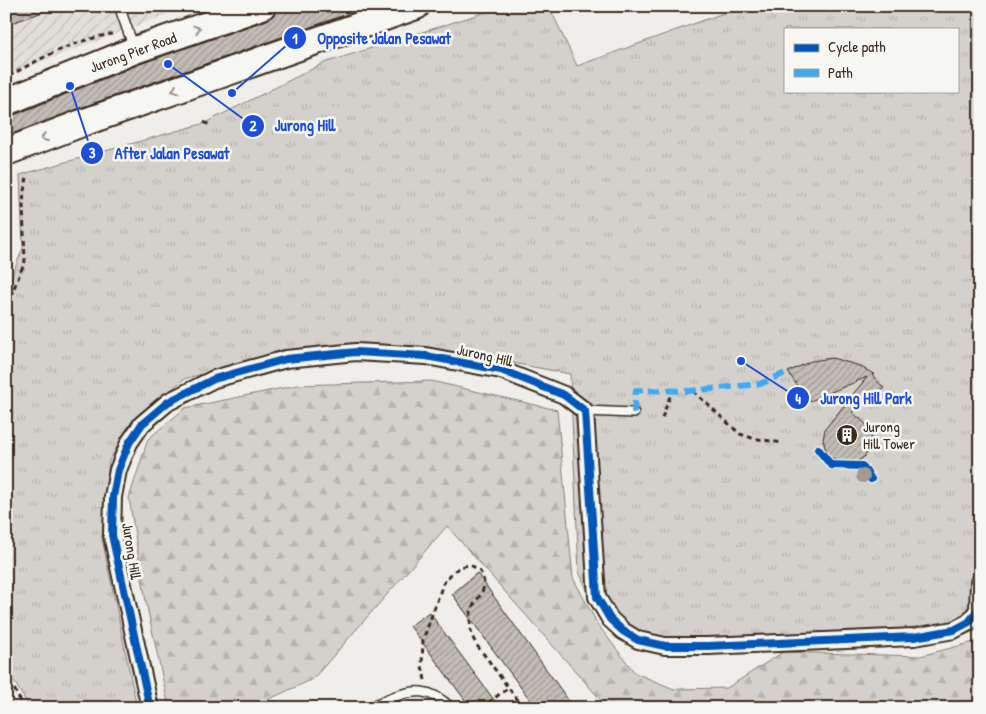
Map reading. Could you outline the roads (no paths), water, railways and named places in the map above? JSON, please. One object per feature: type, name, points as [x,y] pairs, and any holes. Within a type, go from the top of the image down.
[{"type":"main road","name":"Jurong Pier Road","points":[[6,102],[135,50],[262,6]]},
{"type":"main road","points":[[301,46],[375,6]]},
{"type":"main road","points":[[6,152],[82,123],[416,6]]},
{"type":"street","name":"Jurong Hill","points":[[150,708],[112,535],[113,497],[118,470],[129,443],[142,424],[168,402],[214,379],[286,359],[356,352],[426,356],[501,370],[564,395],[585,411]]},
{"type":"street","points":[[585,411],[597,597],[610,619],[623,631],[638,640],[665,646],[708,646],[914,637],[954,630],[969,622],[978,610],[979,582]]},
{"type":"lane","points":[[119,6],[135,50]]},
{"type":"lane","points":[[585,411],[634,413]]},
{"type":"lane","points":[[370,708],[402,693],[415,691],[428,693],[440,698],[451,708]]},
{"type":"place","name":"Jurong Hill","points":[[168,64]]},
{"type":"place","name":"After Jalan Pesawat","points":[[70,86]]},
{"type":"place","name":"Opposite Jalan Pesawat","points":[[232,93]]},
{"type":"place","name":"Jurong Hill Park","points":[[741,361]]},
{"type":"place","name":"Jurong Hill Tower","points":[[847,435]]}]
